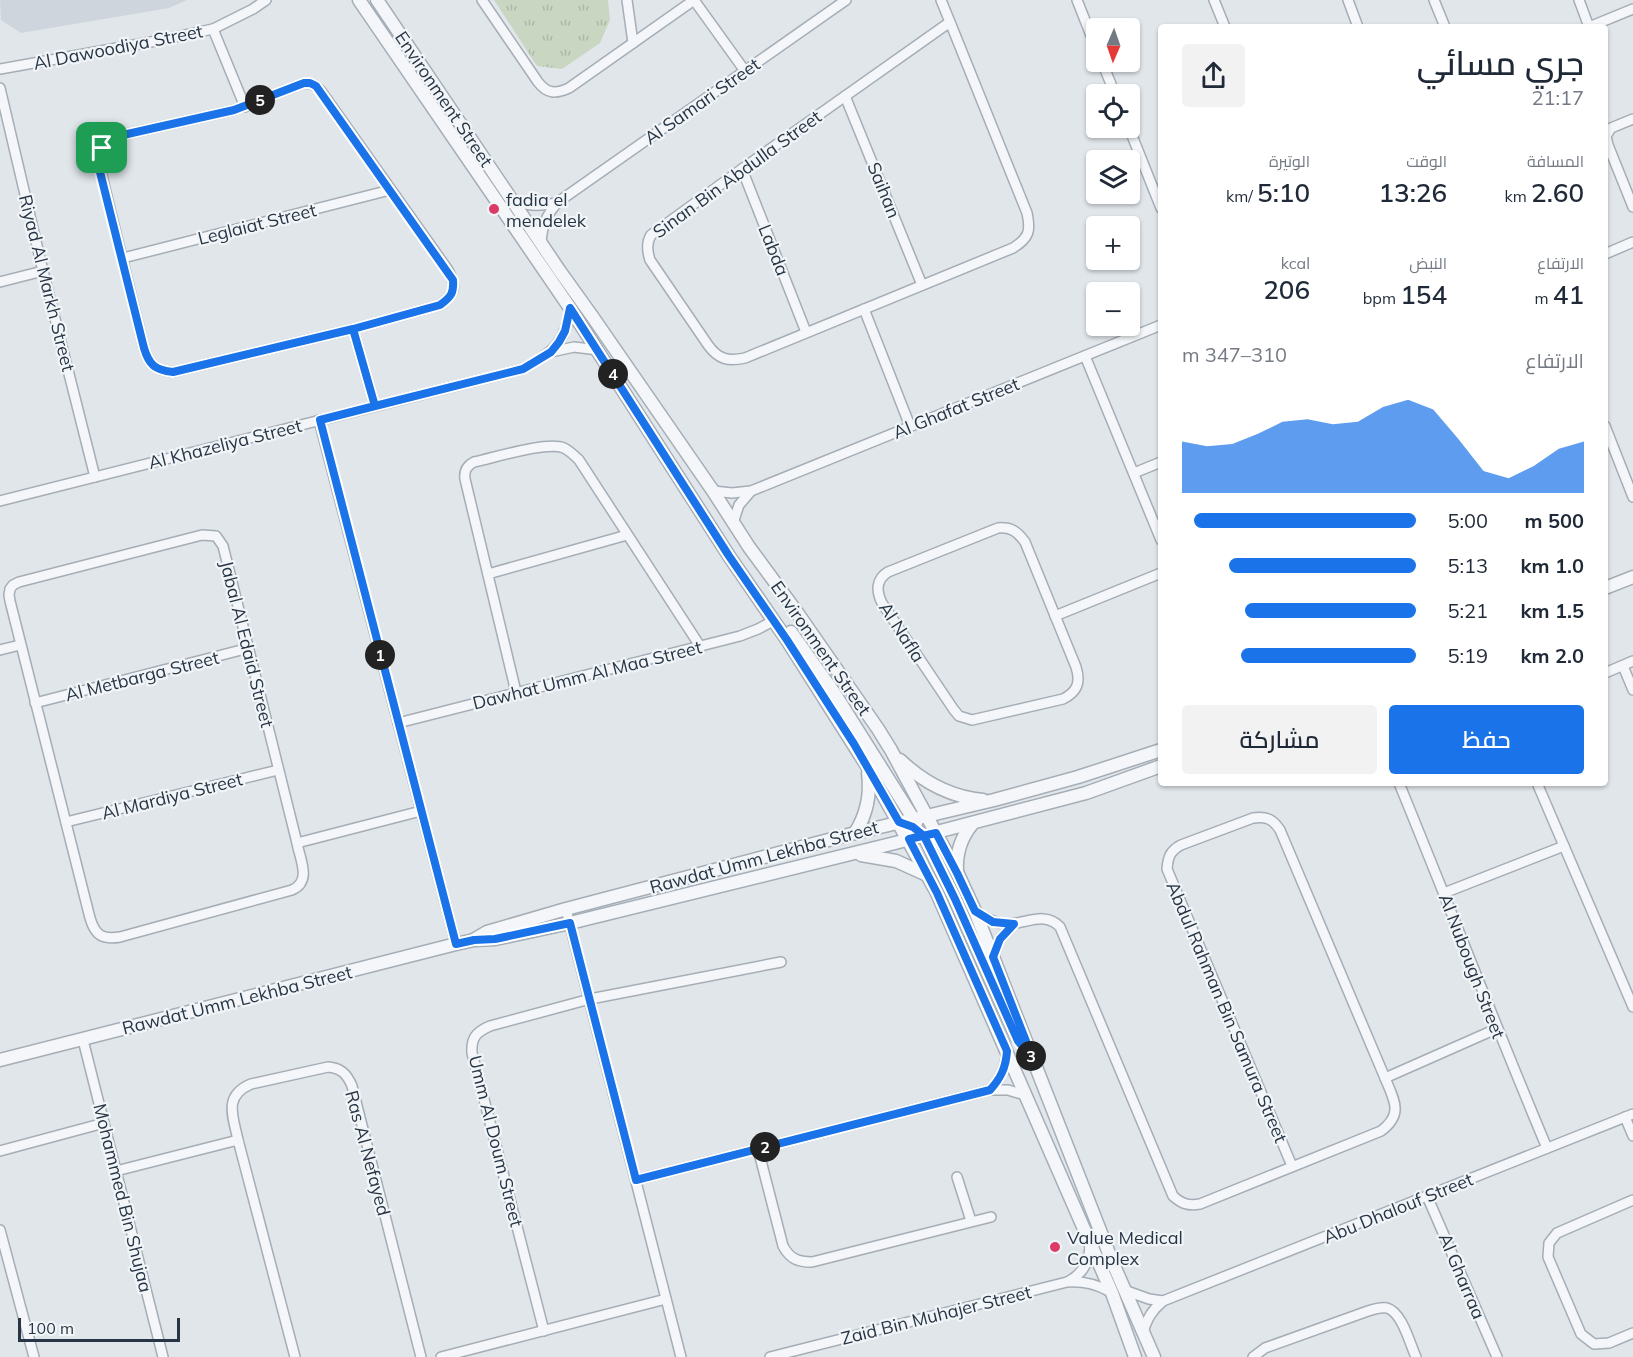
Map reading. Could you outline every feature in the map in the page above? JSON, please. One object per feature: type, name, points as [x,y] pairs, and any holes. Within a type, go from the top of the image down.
[{"type":"street","name":"Al Dawoodiya Street","points":[[0,69],[213,29],[266,0]]},
{"type":"street","name":"Environment Street","points":[[359,0],[598,350],[867,766],[937,893],[1090,1244],[1143,1332],[1154,1357]]},
{"type":"street","name":"Environment Street","points":[[377,0],[541,243],[891,750],[927,816],[930,834],[957,873],[975,911],[1033,1059],[1118,1291],[1135,1357]]},
{"type":"street","points":[[482,0],[538,82],[548,92],[554,93],[569,88],[694,0],[745,71]]},
{"type":"street","points":[[627,0],[633,44]]},
{"type":"street","name":"Al Samari Street","points":[[541,243],[544,220],[558,202],[846,0]]},
{"type":"street","name":"Sinan Bin Abdulla Street","points":[[941,0],[950,22],[1027,213],[1028,235],[1022,243],[1013,248],[745,358],[736,360],[717,356],[650,260],[647,246],[651,235],[950,22]]},
{"type":"street","points":[[1077,0],[1086,23]]},
{"type":"street","points":[[1214,0],[1224,24]]},
{"type":"street","points":[[1348,0],[1357,24]]},
{"type":"street","points":[[1434,0],[1444,24]]},
{"type":"street","points":[[1578,0],[1588,24]]},
{"type":"street","points":[[1596,24],[1633,9]]},
{"type":"street","points":[[213,29],[245,107]]},
{"type":"street","points":[[310,83],[316,86],[448,270],[454,289],[449,298],[440,305],[353,329],[173,372],[162,371],[154,367],[147,358],[99,168],[102,148],[114,138],[123,135],[245,107],[297,85],[310,83]]},
{"type":"street","name":"Riyad Al Markh Street","points":[[0,88],[95,477]]},
{"type":"street","name":"Saihan","points":[[845,96],[922,285]]},
{"type":"street","points":[[1608,133],[1611,128],[1633,119]]},
{"type":"street","points":[[1134,138],[1158,190]]},
{"type":"street","points":[[1608,146],[1632,202]]},
{"type":"street","name":"Labda","points":[[742,169],[806,332]]},
{"type":"street","name":"Leglaiat Street","points":[[123,258],[390,190]]},
{"type":"street","points":[[513,201],[535,206],[558,202]]},
{"type":"street","points":[[1608,253],[1633,242]]},
{"type":"street","points":[[1608,259],[1633,249]]},
{"type":"street","points":[[0,282],[44,271]]},
{"type":"street","name":"Al Khazeliya Street","points":[[551,352],[565,331],[570,308]]},
{"type":"street","points":[[864,309],[910,426]]},
{"type":"street","name":"Al Ghafat Street","points":[[713,490],[732,493],[751,491],[1158,326]]},
{"type":"street","points":[[353,329],[375,406]]},
{"type":"street","name":"Al Khazeliya Street","points":[[0,501],[523,369],[551,352],[574,347],[598,350]]},
{"type":"street","points":[[1085,356],[1158,533]]},
{"type":"street","points":[[320,420],[456,944]]},
{"type":"street","points":[[1608,432],[1629,475],[1633,497]]},
{"type":"street","points":[[516,692],[465,479],[466,469],[474,462],[539,447],[564,448],[572,453],[579,460],[700,646]]},
{"type":"street","points":[[1134,473],[1158,463]]},
{"type":"street","points":[[733,523],[739,506],[751,491]]},
{"type":"street","name":"Al Nafla","points":[[1007,528],[1015,530],[1025,542],[1055,616],[1078,674],[1076,690],[1063,699],[972,720],[959,716],[954,710],[882,603],[879,597],[879,579],[888,572],[989,531],[1007,528]]},
{"type":"street","points":[[488,574],[627,535]]},
{"type":"street","name":"Jabal Al Edaid Street","points":[[216,536],[224,546],[297,843],[304,876],[299,887],[120,937],[106,938],[95,932],[20,645],[9,595],[13,585],[190,538],[216,536]]},
{"type":"street","points":[[1055,616],[1158,574]]},
{"type":"street","points":[[1608,587],[1633,577]]},
{"type":"street","points":[[773,621],[792,633],[832,691],[913,819],[930,834],[955,899],[1018,1041],[1033,1059]]},
{"type":"street","name":"Dawhat Umm Al Maa Street","points":[[398,723],[740,636],[758,630],[773,621]]},
{"type":"street","points":[[0,650],[20,645]]},
{"type":"street","name":"Al Metbarga Street","points":[[35,703],[249,648]]},
{"type":"street","points":[[1608,671],[1633,662]]},
{"type":"street","points":[[1623,666],[1633,690]]},
{"type":"street","points":[[891,750],[912,771],[936,786],[964,797],[994,800]]},
{"type":"street","name":"Rawdat Umm Lekhba Street","points":[[474,940],[487,932],[566,909],[855,832],[994,800],[1078,777],[1158,751]]},
{"type":"street","points":[[855,832],[861,824],[868,804],[870,791],[867,766]]},
{"type":"street","name":"Rawdat Umm Lekhba Street","points":[[0,1060],[456,944],[495,939],[570,923],[851,854],[1086,793],[1158,767]]},
{"type":"street","name":"Al Mardiya Street","points":[[66,822],[278,770]]},
{"type":"street","name":"Al Nubough Street","points":[[1400,786],[1496,1029],[1546,1148]]},
{"type":"street","points":[[1538,786],[1633,1007]]},
{"type":"street","points":[[297,843],[422,811]]},
{"type":"street","name":"Abdul Rahman Bin Samura Street","points":[[975,911],[993,922],[1014,924],[1044,918],[1052,920],[1060,927],[1173,1196],[1181,1203],[1191,1205],[1200,1203],[1381,1131],[1394,1119],[1396,1110],[1385,1078],[1280,830],[1269,818],[1253,818],[1174,849],[1168,857],[1167,869],[1292,1166]]},
{"type":"street","points":[[899,822],[930,834]]},
{"type":"street","points":[[957,873],[959,847],[973,823]]},
{"type":"street","points":[[1444,893],[1564,846]]},
{"type":"street","points":[[851,854],[896,861],[928,875]]},
{"type":"street","points":[[566,909],[681,1357]]},
{"type":"street","points":[[993,957],[1000,939],[1014,924]]},
{"type":"street","name":"Umm Al Doum Street","points":[[544,1331],[472,1053],[476,1034],[490,1026],[590,999],[781,962]]},
{"type":"street","points":[[1385,1078],[1496,1029]]},
{"type":"street","name":"Mohammed Bin Shujaa","points":[[83,1040],[163,1357]]},
{"type":"street","points":[[990,1090],[1003,1072],[1007,1051]]},
{"type":"street","name":"Ras Al Nefayed","points":[[295,1357],[238,1140],[232,1106],[233,1099],[241,1089],[251,1084],[328,1067],[336,1067],[348,1077],[421,1357]]},
{"type":"street","points":[[636,1180],[990,1090],[1008,1090],[1025,1095]]},
{"type":"street","points":[[1629,1116],[1633,1136]]},
{"type":"street","name":"Abu Dhalouf Street","points":[[1163,1301],[1629,1116]]},
{"type":"street","points":[[0,1151],[104,1123]]},
{"type":"street","points":[[116,1171],[238,1140]]},
{"type":"street","points":[[758,1149],[783,1246],[787,1254],[802,1262],[812,1262],[991,1217]]},
{"type":"street","points":[[957,1177],[971,1221]]},
{"type":"street","name":"Al Gharraa","points":[[1427,1196],[1497,1357]]},
{"type":"street","points":[[1633,1200],[1557,1233],[1549,1243],[1548,1257],[1581,1334],[1594,1344],[1609,1343],[1633,1333]]},
{"type":"street","points":[[0,1230],[34,1357]]},
{"type":"street","points":[[1067,1282],[1080,1274],[1085,1267],[1090,1244]]},
{"type":"street","name":"Zaid Bin Muhajer Street","points":[[770,1357],[797,1354],[1067,1282],[1095,1284],[1118,1291]]},
{"type":"street","points":[[1118,1291],[1163,1301]]},
{"type":"street","points":[[441,1357],[666,1299]]},
{"type":"street","points":[[1143,1332],[1153,1309],[1163,1301]]},
{"type":"street","points":[[1253,1357],[1265,1348],[1377,1308],[1388,1308],[1396,1314],[1416,1357]]},
{"type":"shaded area","points":[[0,0],[187,0],[169,8],[21,33],[1,20]]},
{"type":"green space","points":[[494,0],[608,0],[610,20],[600,43],[562,69],[537,66]]},
{"type":"place","name":"fadia el mendelek","points":[[494,209]]},
{"type":"place","name":"Value Medical Complex","points":[[1055,1247]]},
{"type":"route","points":[[102,148],[99,168],[144,348],[147,358],[154,367],[162,371],[173,372],[353,329],[375,406],[320,420],[456,944],[495,939],[570,923],[636,1180],[990,1090],[997,1082],[1003,1072],[1007,1051],[937,893],[909,839],[924,836],[936,833],[975,911],[983,918],[993,922],[1014,924],[1000,939],[993,957],[1033,1059],[1018,1041],[955,899],[924,836],[913,827],[899,822],[854,744],[729,556],[570,308],[565,331],[559,342],[551,352],[523,369],[375,406],[353,329],[440,305],[449,298],[454,289],[453,280],[316,86],[304,83],[245,107],[123,135],[114,138],[102,148]]}]
